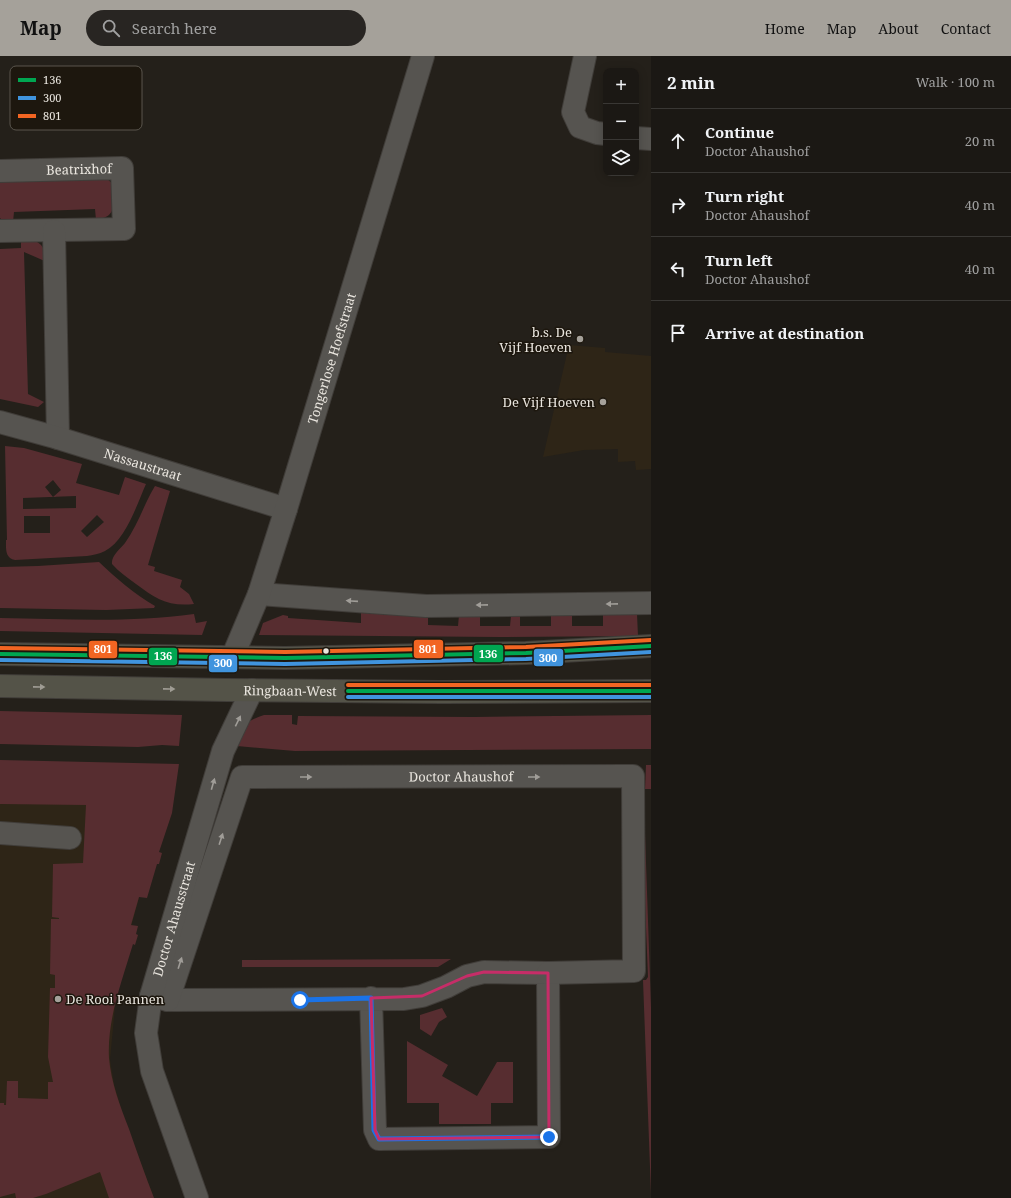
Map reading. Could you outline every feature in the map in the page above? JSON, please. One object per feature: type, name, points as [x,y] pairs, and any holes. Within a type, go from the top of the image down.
[{"type":"main road","points":[[0,654],[292,658],[526,654],[651,646]]},
{"type":"main road","name":"Ringbaan-West","points":[[0,686],[433,692],[651,691]]},
{"type":"street","name":"Tongerlose Hoefstraat","points":[[232,658],[259,594],[286,509],[423,56]]},
{"type":"street","points":[[585,56],[573,112],[580,127],[603,134]]},
{"type":"street","points":[[639,138],[651,139]]},
{"type":"street","name":"Beatrixhof","points":[[0,171],[122,168],[124,229],[0,232]]},
{"type":"street","points":[[54,230],[58,438]]},
{"type":"street","name":"Nassaustraat","points":[[0,422],[58,438],[286,509]]},
{"type":"street","points":[[259,594],[426,606],[651,603]]},
{"type":"street","name":"Doctor Ahausstraat","points":[[197,1198],[152,1071],[146,1033],[159,998],[223,751],[252,690]]},
{"type":"street","name":"Doctor Ahaushof","points":[[633,776],[634,971],[484,972],[467,976],[446,987],[422,996],[404,999],[371,998],[300,1000],[159,998],[242,777],[633,776]]},
{"type":"street","points":[[0,833],[70,838]]},
{"type":"street","points":[[371,998],[374,1130],[379,1139],[549,1137],[548,972]]},
{"type":"highlighted area","points":[[484,972],[548,973],[549,1137],[379,1139],[375,1130],[371,998],[422,996],[467,976]]},
{"type":"shaded area","points":[[106,178],[114,185],[114,203],[111,212],[108,216],[103,218],[96,220],[95,209],[14,212],[13,222],[2,220],[0,218],[0,182]]},
{"type":"shaded area","points":[[21,238],[33,240],[40,244],[47,262],[24,252],[28,394],[44,402],[38,407],[0,399],[0,249],[21,248]]},
{"type":"shaded area","name":"De Vijf Hoeven","points":[[569,345],[605,348],[605,352],[651,356],[651,469],[636,470],[635,461],[618,462],[618,449],[584,450],[543,457]]},
{"type":"shaded area","points":[[5,446],[24,448],[82,464],[76,483],[119,495],[125,477],[146,484],[135,511],[125,530],[112,546],[103,552],[87,556],[15,560],[9,557],[7,553]],"holes":[[[53,480],[61,490],[53,497],[45,487]],[[76,496],[76,508],[23,509],[23,498]],[[97,515],[104,522],[87,537],[81,531]],[[24,516],[50,516],[50,533],[24,533]]]},
{"type":"shaded area","points":[[155,486],[170,491],[148,565],[155,567],[154,571],[182,580],[180,587],[189,594],[194,604],[185,605],[163,601],[143,589],[112,564],[114,555],[130,536]]},
{"type":"shaded area","points":[[99,562],[126,586],[155,606],[154,608],[106,610],[0,608],[0,567]]},
{"type":"shaded area","points":[[361,613],[428,615],[428,625],[458,626],[459,615],[480,616],[480,626],[510,626],[511,616],[520,616],[520,626],[551,626],[551,616],[572,616],[572,626],[603,626],[603,615],[637,614],[638,636],[498,637],[259,635],[263,623],[283,615],[288,616],[288,618],[361,623]]},
{"type":"shaded area","points":[[194,614],[196,623],[207,621],[202,635],[0,631],[0,618],[73,620],[146,619]]},
{"type":"shaded area","points":[[0,711],[182,715],[179,746],[162,745],[138,747],[0,744]]},
{"type":"shaded area","points":[[264,715],[292,715],[292,724],[297,725],[298,716],[474,717],[651,715],[651,749],[295,751],[237,746],[245,726],[252,720]]},
{"type":"shaded area","name":"De Rooi Pannen","points":[[0,760],[179,764],[172,813],[159,852],[162,853],[159,864],[157,864],[147,898],[139,897],[131,925],[138,926],[136,934],[138,935],[135,945],[133,944],[116,1000],[110,1029],[109,1043],[110,1067],[116,1094],[154,1198],[109,1198],[100,1172],[33,1198],[16,1198],[15,1193],[0,1197],[0,1103],[4,1103],[4,1105],[6,1105],[7,1081],[18,1081],[18,1098],[48,1099],[48,1082],[53,1082],[48,1057],[50,988],[55,988],[55,975],[50,974],[51,919],[59,918],[52,917],[53,864],[83,863],[86,805],[0,804]]},
{"type":"shaded area","points":[[646,765],[651,765],[651,789],[645,789]]},
{"type":"shaded area","name":"De Rooi Pannen","points":[[0,787],[164,807],[131,927],[115,1007],[110,1060],[114,1084],[122,1112],[154,1198],[0,1198]]},
{"type":"shaded area","points":[[641,805],[644,805],[651,1007],[651,1194],[643,980],[646,980],[648,977]]},
{"type":"shaded area","points":[[451,959],[438,967],[242,967],[242,960]]},
{"type":"shaded area","points":[[442,1008],[447,1017],[439,1022],[431,1036],[420,1029],[420,1015]]},
{"type":"shaded area","points":[[407,1041],[448,1065],[442,1076],[477,1096],[497,1062],[513,1062],[513,1103],[491,1103],[491,1124],[439,1124],[439,1103],[407,1103]]},
{"type":"transit line","name":"801","points":[[0,648],[285,652],[526,647],[651,640]]},
{"type":"transit line","name":"136","points":[[0,654],[285,658],[526,653],[651,646]]},
{"type":"transit line","name":"300","points":[[0,660],[285,664],[526,659],[651,652]]},
{"type":"transit line","name":"801","points":[[348,685],[651,685]]},
{"type":"transit line","name":"136","points":[[348,691],[651,691]]},
{"type":"transit line","name":"300","points":[[348,697],[651,697]]},
{"type":"place","name":"b.s. De Vijf Hoeven","points":[[580,339]]},
{"type":"place","name":"De Vijf Hoeven","points":[[603,402]]},
{"type":"place","name":"De Rooi Pannen","points":[[58,999]]},
{"type":"route","points":[[300,1000],[371,998],[374,1130],[379,1139],[549,1137]]}]
